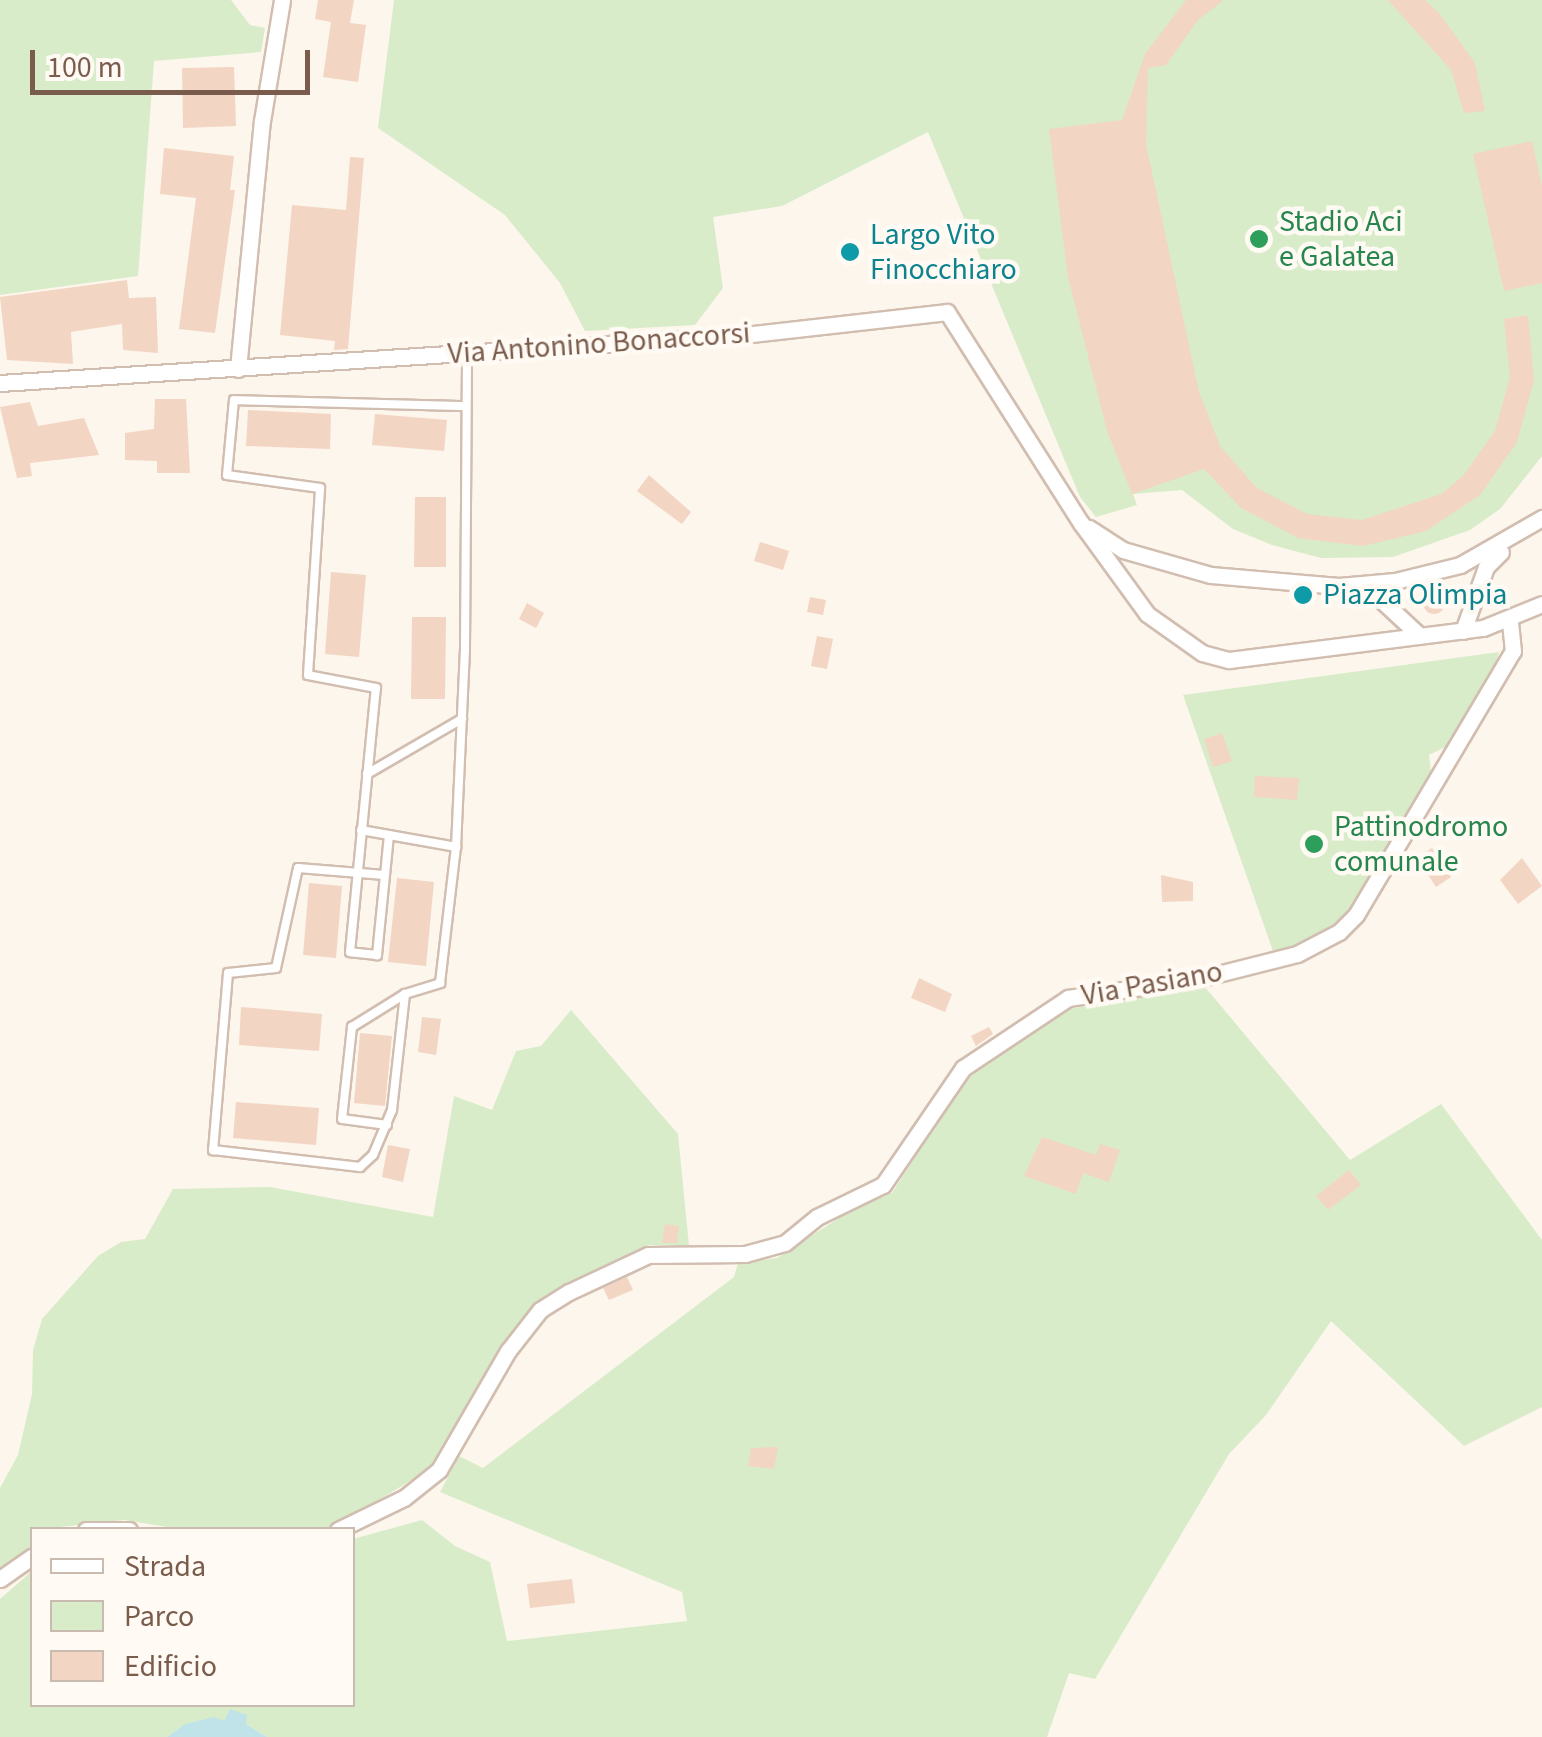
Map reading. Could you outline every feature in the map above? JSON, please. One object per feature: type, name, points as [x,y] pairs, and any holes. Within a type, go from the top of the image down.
[{"type":"street","points":[[238,369],[262,121],[282,0]]},
{"type":"street","name":"Via Antonino Bonaccorsi","points":[[0,383],[744,335],[947,312],[1081,524]]},
{"type":"street","points":[[1464,630],[1486,568],[1510,542],[1542,518]]},
{"type":"street","points":[[1081,524],[1124,550],[1211,576],[1364,584],[1436,572],[1510,542]]},
{"type":"street","points":[[1081,524],[1147,614],[1202,652],[1230,660],[1510,622],[1542,604]]},
{"type":"street","points":[[1364,584],[1420,636]]},
{"type":"street","name":"Via Pasiano","points":[[344,1527],[404,1498],[439,1470],[508,1352],[540,1310],[569,1292],[648,1255],[745,1254],[785,1243],[817,1217],[884,1184],[962,1068],[1068,998],[1202,978],[1296,954],[1339,932],[1356,915],[1513,650],[1510,622]]},
{"type":"street","points":[[0,1580],[30,1558]]},
{"type":"lane","points":[[388,1125],[342,1119],[352,1027],[405,994],[440,983],[456,847],[462,719],[466,354]]},
{"type":"lane","points":[[388,835],[377,955],[350,952],[376,688],[308,675],[320,488],[227,475],[234,400],[465,406]]},
{"type":"lane","points":[[368,774],[462,719]]},
{"type":"lane","points":[[361,830],[456,847]]},
{"type":"lane","points":[[384,875],[298,868],[276,968],[228,973],[213,1150],[360,1167],[388,1125],[405,994]]},
{"type":"green space","points":[[0,0],[231,0],[250,25],[265,28],[261,52],[154,61],[138,276],[0,295]]},
{"type":"green space","name":"Stadio Aci e Galatea","points":[[394,0],[1542,0],[1542,456],[1500,509],[1470,530],[1393,557],[1321,558],[1272,545],[1233,529],[1182,490],[1133,494],[1137,505],[1096,517],[1080,497],[928,132],[782,206],[713,217],[723,288],[695,325],[585,331],[560,283],[505,215],[378,128]]},
{"type":"green space","name":"Pattinodromo comunale","points":[[1499,652],[1494,674],[1449,745],[1429,755],[1432,780],[1348,917],[1318,940],[1274,954],[1183,695]]},
{"type":"green space","points":[[1205,987],[1350,1160],[1441,1104],[1542,1240],[1542,1407],[1464,1446],[1331,1321],[1266,1415],[1229,1454],[1095,1679],[1069,1673],[1047,1737],[267,1737],[246,1724],[224,1721],[185,1724],[167,1737],[0,1737],[0,1599],[30,1573],[30,1707],[355,1707],[355,1538],[422,1520],[455,1546],[490,1562],[507,1641],[687,1621],[682,1592],[440,1492],[459,1456],[483,1468],[734,1277],[738,1263],[777,1258],[850,1211],[892,1193],[965,1080],[1068,1009]]},
{"type":"green space","points":[[571,1010],[678,1134],[689,1246],[650,1245],[536,1307],[436,1465],[335,1527],[167,1527],[124,1520],[30,1527],[30,1553],[0,1574],[0,1488],[18,1455],[32,1394],[33,1350],[42,1319],[98,1256],[121,1242],[145,1239],[173,1189],[270,1187],[433,1217],[454,1096],[492,1110],[516,1051],[541,1046]]},
{"type":"water","points":[[230,1709],[247,1715],[246,1724],[267,1737],[167,1737],[185,1724],[214,1717],[224,1721]]},
{"type":"building","points":[[318,0],[354,0],[350,23],[366,25],[358,82],[323,77],[331,22],[315,19]]},
{"type":"building","points":[[1186,0],[1224,0],[1198,20],[1166,65],[1148,68],[1146,144],[1199,392],[1220,446],[1257,488],[1307,514],[1362,520],[1441,494],[1463,476],[1495,431],[1510,377],[1504,319],[1528,315],[1534,380],[1517,442],[1480,495],[1426,531],[1363,546],[1298,538],[1241,508],[1204,469],[1132,494],[1107,431],[1068,277],[1049,129],[1122,120],[1145,54]]},
{"type":"building","points":[[1388,0],[1425,0],[1439,13],[1475,63],[1485,111],[1464,113],[1451,70]]},
{"type":"building","points":[[234,67],[236,126],[183,128],[182,68]]},
{"type":"building","points":[[1532,141],[1542,186],[1542,283],[1504,291],[1473,154]]},
{"type":"building","points":[[164,148],[234,156],[230,190],[235,190],[215,333],[179,329],[196,198],[160,194]]},
{"type":"building","points":[[350,157],[364,158],[348,349],[334,350],[335,341],[280,335],[292,205],[346,210]]},
{"type":"building","points":[[127,280],[129,298],[156,297],[158,353],[123,350],[122,324],[71,332],[73,364],[7,360],[0,297]]},
{"type":"building","points":[[155,399],[186,399],[190,473],[157,473],[157,461],[125,460],[125,433],[154,429]]},
{"type":"building","points":[[30,402],[38,426],[84,418],[99,455],[30,463],[32,476],[17,478],[0,407]]},
{"type":"building","points":[[248,410],[331,414],[330,449],[246,446]]},
{"type":"building","points":[[375,414],[447,420],[444,451],[372,445]]},
{"type":"building","points":[[649,475],[691,512],[682,524],[637,491]]},
{"type":"building","points":[[415,497],[446,497],[446,567],[414,567]]},
{"type":"building","points":[[760,542],[789,551],[783,570],[754,561]]},
{"type":"building","points":[[331,572],[366,575],[359,657],[325,654]]},
{"type":"building","points":[[1434,592],[1442,595],[1442,611],[1434,614],[1426,611],[1423,603],[1426,595]]},
{"type":"building","points":[[810,597],[826,600],[823,615],[807,612]]},
{"type":"building","points":[[527,603],[544,613],[536,628],[519,619]]},
{"type":"building","points":[[412,617],[446,617],[445,699],[411,699]]},
{"type":"building","points":[[817,636],[833,639],[827,669],[811,666]]},
{"type":"building","points":[[1222,733],[1232,761],[1213,767],[1204,739]]},
{"type":"building","points":[[1255,776],[1299,778],[1297,800],[1254,797]]},
{"type":"building","points":[[1432,848],[1451,877],[1436,887],[1417,858]]},
{"type":"building","points":[[1522,858],[1542,886],[1518,904],[1500,880]]},
{"type":"building","points":[[1161,875],[1193,882],[1193,901],[1162,902]]},
{"type":"building","points":[[397,878],[434,882],[426,966],[388,962]]},
{"type":"building","points":[[309,883],[342,886],[336,958],[303,955]]},
{"type":"building","points":[[919,978],[952,994],[945,1012],[911,998]]},
{"type":"building","points":[[241,1007],[322,1014],[319,1051],[239,1045]]},
{"type":"building","points":[[422,1017],[441,1019],[436,1055],[418,1052]]},
{"type":"building","points":[[989,1027],[993,1034],[976,1046],[971,1036]]},
{"type":"building","points":[[360,1033],[392,1036],[385,1106],[354,1103]]},
{"type":"building","points":[[236,1102],[319,1108],[316,1145],[233,1138]]},
{"type":"building","points":[[1042,1137],[1096,1155],[1100,1144],[1120,1150],[1109,1182],[1083,1173],[1076,1194],[1024,1176]]},
{"type":"building","points":[[388,1145],[410,1149],[403,1182],[382,1177]]},
{"type":"building","points":[[1349,1170],[1361,1185],[1328,1210],[1316,1196]]},
{"type":"building","points":[[665,1224],[679,1226],[677,1243],[662,1243]]},
{"type":"building","points":[[627,1277],[633,1290],[609,1300],[603,1288]]},
{"type":"building","points":[[778,1447],[774,1469],[748,1466],[751,1448]]},
{"type":"building","points":[[572,1579],[575,1603],[530,1608],[527,1584]]},
{"type":"place","name":"Stadio Aci e Galatea","points":[[1259,239]]},
{"type":"place","name":"Largo Vito Finocchiaro","points":[[850,252]]},
{"type":"place","name":"Piazza Olimpia","points":[[1303,595]]},
{"type":"place","name":"Pattinodromo comunale","points":[[1314,844]]}]
